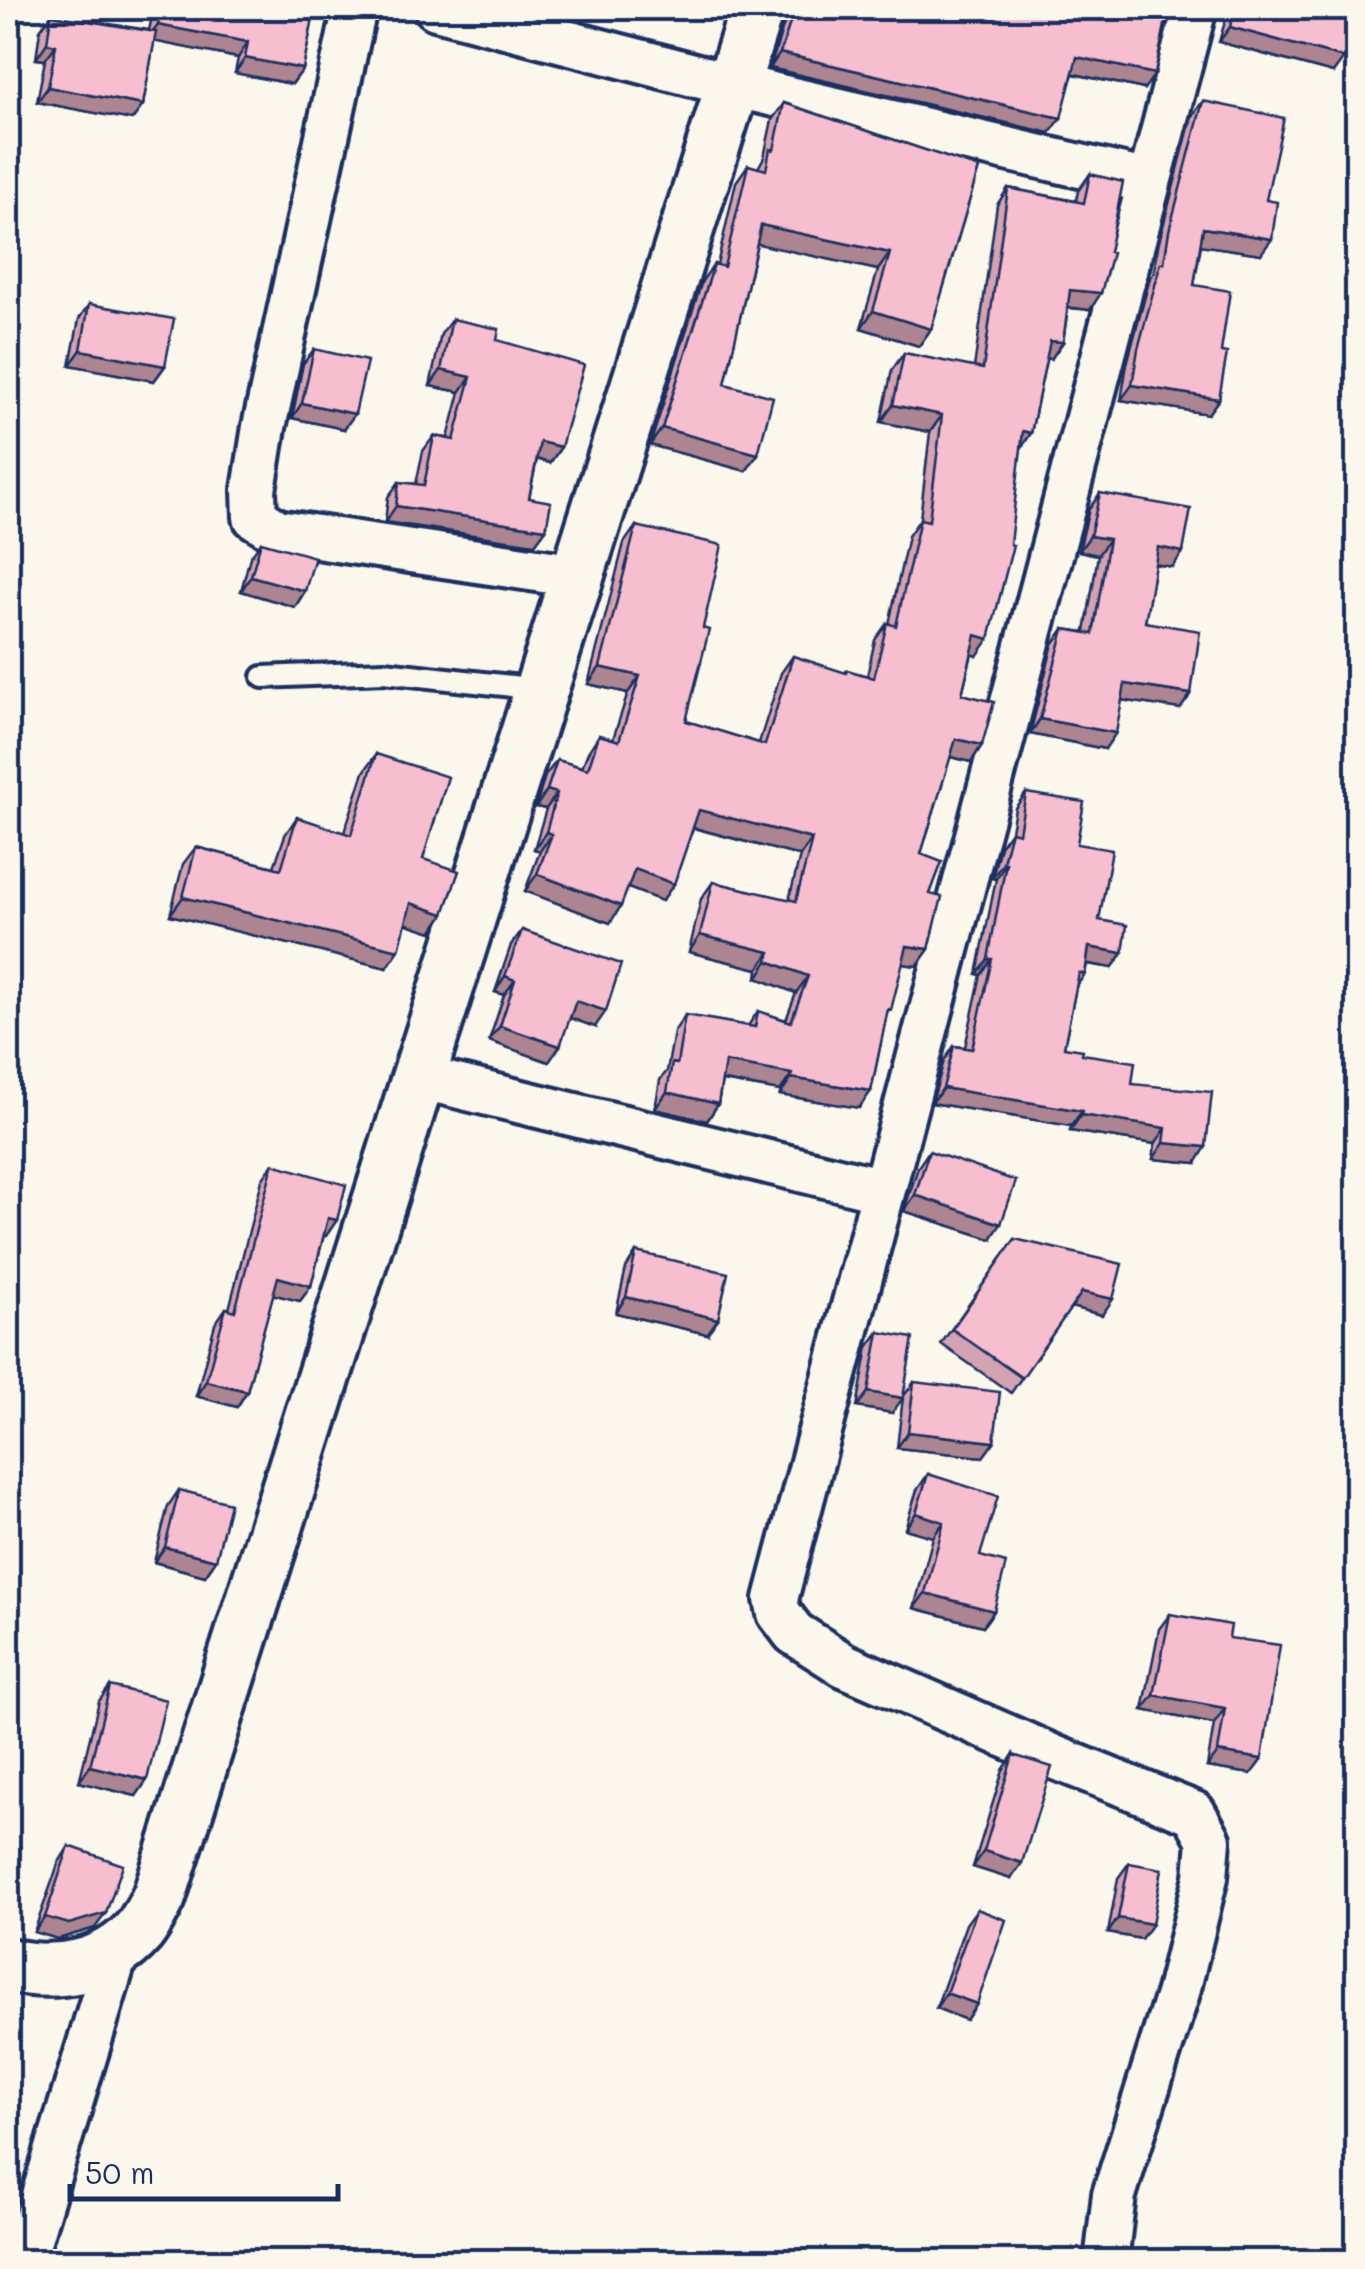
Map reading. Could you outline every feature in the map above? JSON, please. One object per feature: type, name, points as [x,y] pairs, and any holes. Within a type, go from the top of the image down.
[{"type":"street","points":[[355,8],[264,427],[254,490],[255,517],[277,531],[577,576]]},
{"type":"street","points":[[436,8],[732,85],[1149,182]]},
{"type":"street","points":[[17,1968],[58,1970],[86,1965],[116,1951],[140,1930],[160,1897],[757,8]]},
{"type":"street","points":[[1106,2262],[1114,2195],[1178,1992],[1206,1877],[1209,1840],[1194,1813],[844,1665],[794,1633],[779,1613],[776,1599],[1195,8]]},
{"type":"street","points":[[418,1077],[883,1190]]},
{"type":"street","points":[[23,2262],[116,1951]]},
{"type":"lane","points":[[263,677],[384,672],[541,690]]},
{"type":"building","points":[[161,8],[315,8],[303,69],[245,58],[248,42],[158,25]]},
{"type":"building","points":[[795,8],[1174,8],[1172,16],[1167,15],[1155,74],[1077,57],[1061,118],[780,53]]},
{"type":"building","points":[[1235,8],[1357,8],[1344,58],[1230,27]]},
{"type":"building","points":[[51,15],[156,32],[143,105],[48,87],[56,45],[47,43]]},
{"type":"building","points":[[1203,101],[1284,118],[1266,200],[1277,202],[1272,239],[1203,228],[1194,285],[1230,291],[1221,352],[1227,353],[1219,399],[1132,385]]},
{"type":"building","points":[[784,103],[979,168],[931,329],[873,311],[890,253],[761,225],[725,384],[773,397],[758,454],[662,428],[714,264],[724,267],[748,165],[766,170]]},
{"type":"building","points":[[1090,174],[1123,182],[1109,252],[1112,253],[1101,293],[1070,290],[1063,342],[1050,341],[1031,433],[1023,431],[1010,544],[1013,545],[989,639],[976,635],[962,694],[994,702],[982,745],[956,739],[921,854],[942,862],[930,894],[942,897],[929,949],[907,946],[891,1010],[888,1009],[871,1091],[725,1062],[718,1104],[667,1092],[672,1063],[677,1064],[685,1015],[755,1027],[758,1011],[791,1022],[808,976],[768,961],[770,952],[700,935],[713,882],[796,901],[812,839],[699,810],[674,884],[635,869],[621,906],[537,874],[552,834],[546,832],[557,793],[547,790],[557,760],[588,769],[599,735],[619,741],[640,676],[600,667],[636,526],[722,545],[703,628],[709,630],[686,721],[765,745],[793,656],[874,678],[887,623],[896,626],[920,519],[929,521],[942,415],[893,405],[904,353],[983,369],[1008,188],[1084,203]]},
{"type":"building","points":[[89,304],[174,319],[165,366],[81,350]]},
{"type":"building","points":[[452,319],[499,329],[497,340],[584,365],[561,447],[540,442],[529,498],[551,502],[546,529],[396,506],[399,482],[424,485],[434,436],[454,440],[471,377],[441,370]]},
{"type":"building","points":[[314,349],[367,361],[355,414],[302,403]]},
{"type":"building","points":[[1100,493],[1191,509],[1183,552],[1158,547],[1145,622],[1200,631],[1191,694],[1125,684],[1116,733],[1040,719],[1064,629],[1093,634],[1109,539],[1090,536]]},
{"type":"building","points":[[261,542],[315,557],[305,591],[251,576]]},
{"type":"building","points":[[376,754],[448,777],[423,859],[459,871],[444,914],[411,903],[399,950],[183,897],[196,847],[281,869],[297,817],[351,835]]},
{"type":"building","points":[[1026,793],[1084,802],[1077,844],[1112,850],[1099,920],[1127,925],[1123,953],[1089,947],[1085,974],[1079,973],[1064,1047],[1083,1050],[1082,1054],[1135,1062],[1132,1084],[1212,1092],[1206,1147],[1164,1143],[1166,1128],[943,1088],[954,1046],[972,1049],[992,959],[988,959],[1003,863],[1011,831],[1019,833]]},
{"type":"building","points":[[522,930],[621,964],[606,1011],[576,1001],[560,1046],[500,1026],[515,980],[505,976]]},
{"type":"building","points":[[929,1151],[1016,1181],[1001,1224],[915,1195]]},
{"type":"building","points":[[273,1164],[346,1185],[337,1220],[328,1218],[311,1286],[278,1277],[247,1391],[206,1381],[226,1308],[235,1311]]},
{"type":"building","points":[[1015,1239],[1122,1264],[1113,1299],[1082,1292],[1022,1378],[952,1329]]},
{"type":"building","points":[[636,1252],[728,1273],[718,1319],[626,1297]]},
{"type":"building","points":[[879,1332],[913,1338],[903,1398],[868,1392]]},
{"type":"building","points":[[914,1382],[1000,1392],[994,1442],[908,1432]]},
{"type":"building","points":[[928,1474],[998,1496],[980,1556],[1006,1563],[994,1611],[925,1593],[944,1522],[916,1513]]},
{"type":"building","points":[[179,1490],[230,1503],[216,1560],[165,1547]]},
{"type":"building","points":[[1170,1614],[1231,1625],[1229,1638],[1280,1645],[1262,1759],[1218,1752],[1225,1708],[1154,1695]]},
{"type":"building","points":[[110,1686],[166,1700],[147,1780],[90,1766]]},
{"type":"building","points":[[1013,1755],[1052,1767],[1022,1863],[984,1851]]},
{"type":"building","points":[[69,1846],[123,1865],[106,1913],[69,1924],[45,1917]]},
{"type":"building","points":[[1129,1863],[1162,1869],[1152,1924],[1118,1918]]},
{"type":"building","points":[[977,1909],[1006,1920],[977,2004],[946,1993]]}]
